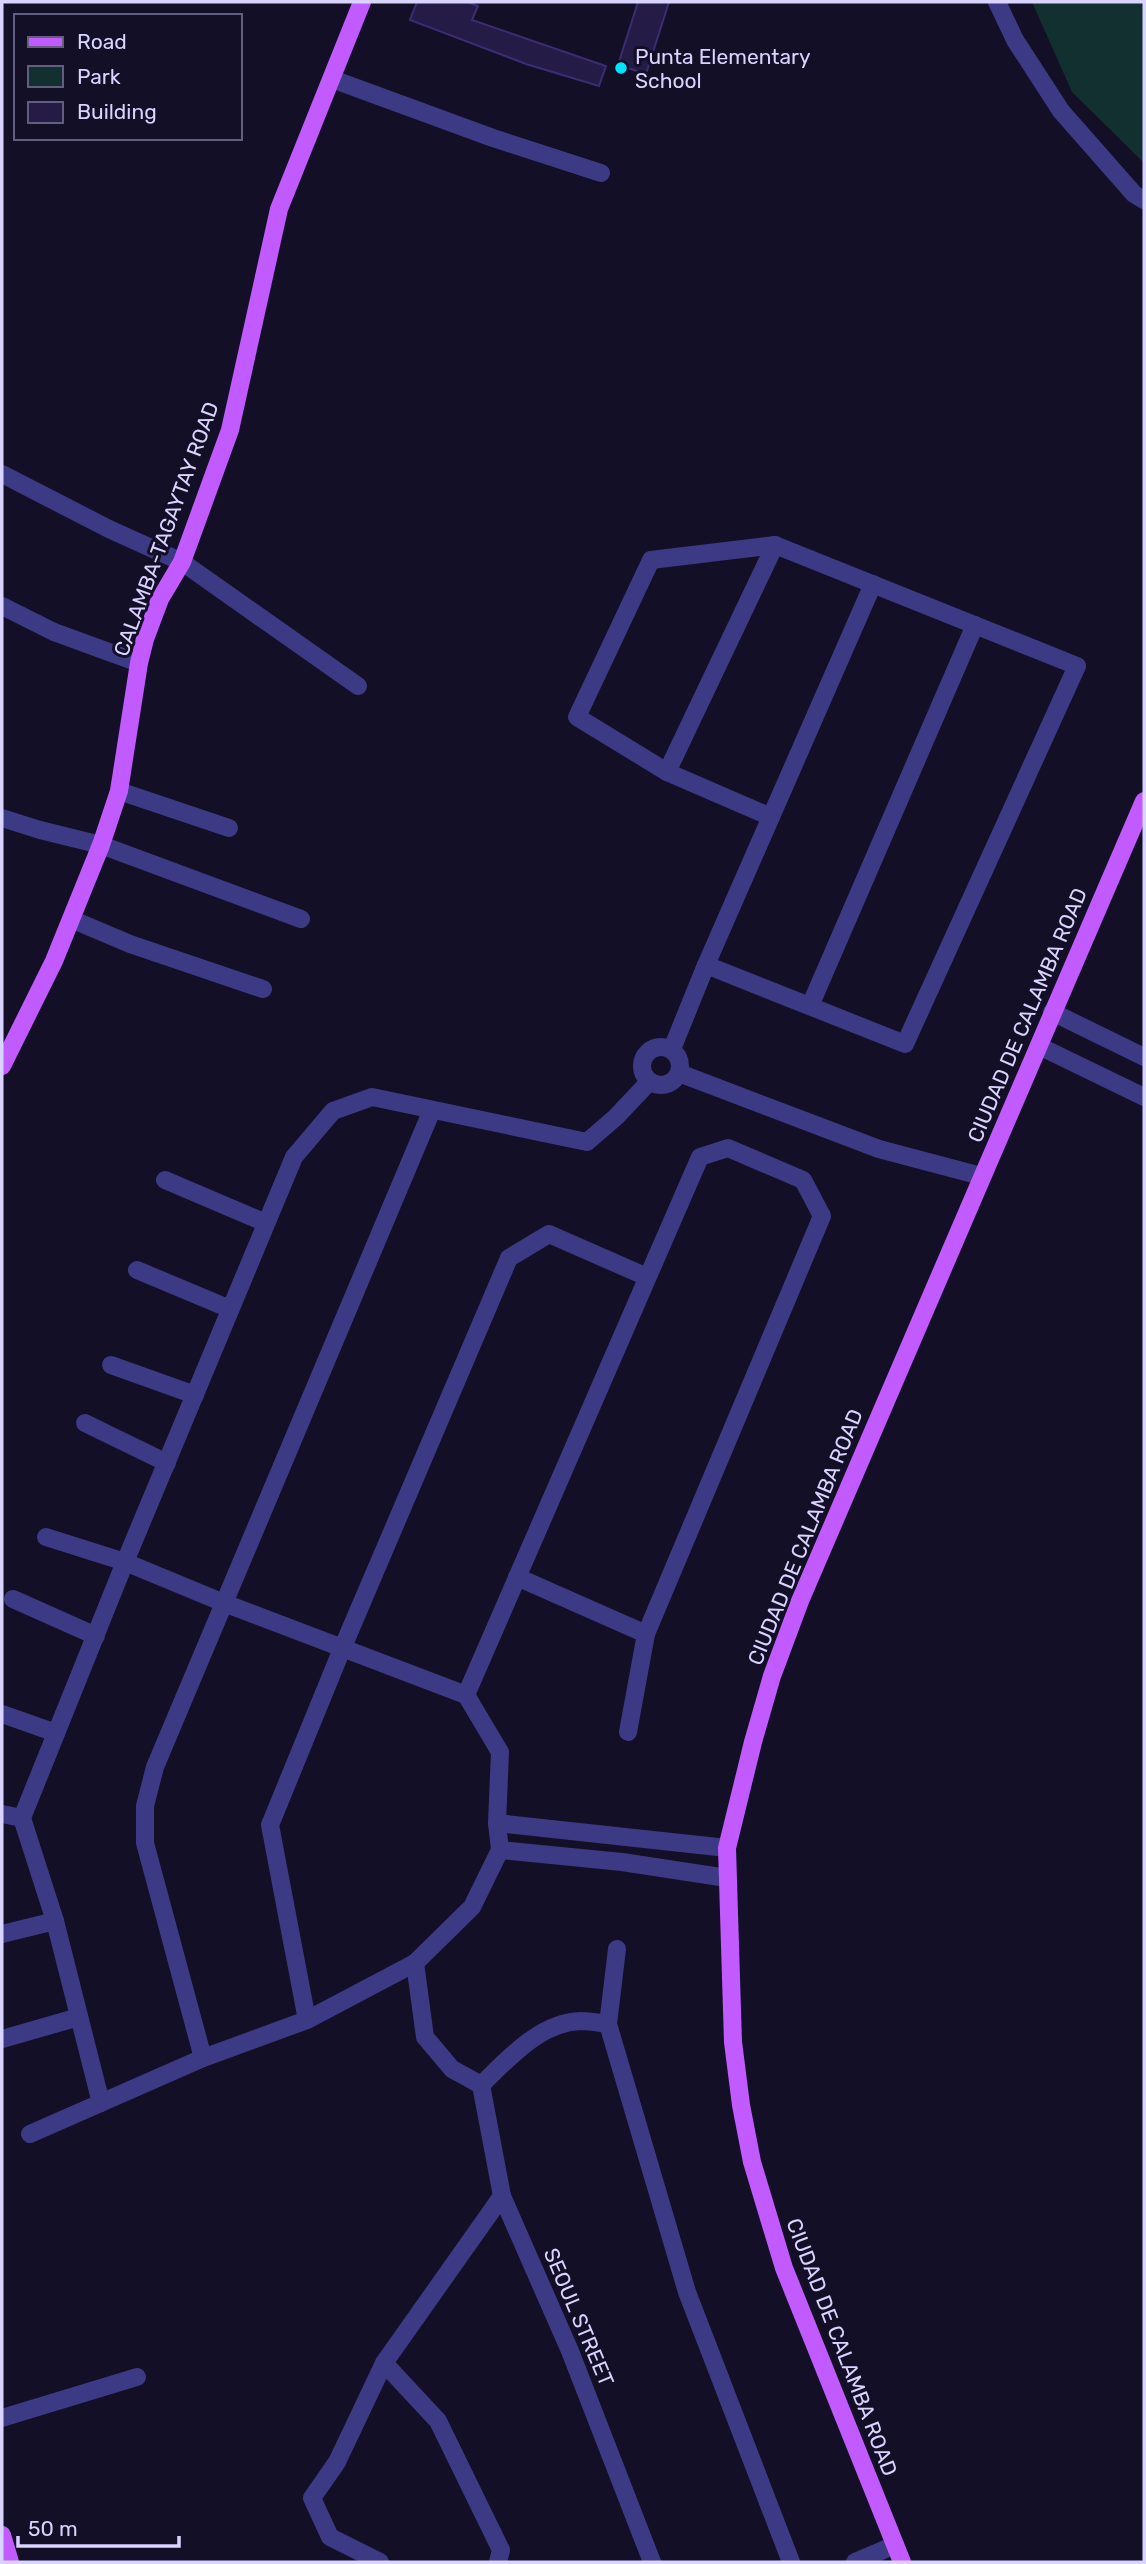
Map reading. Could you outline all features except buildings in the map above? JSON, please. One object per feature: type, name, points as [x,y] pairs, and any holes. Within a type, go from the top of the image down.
[{"type":"main road","name":"CALAMBA-TAGAYTAY ROAD","points":[[2,1066],[54,961],[102,845],[119,791],[139,663],[160,599],[181,562],[230,430],[279,209],[362,2]]},
{"type":"main road","name":"CIUDAD DE CALAMBA ROAD","points":[[902,2562],[784,2268],[752,2162],[733,2042],[727,1848],[772,1676],[800,1601],[1144,801]]},
{"type":"main road","points":[[2,2535],[10,2562]]},
{"type":"street","points":[[997,2],[1015,40],[1061,111],[1134,194],[1144,200]]},
{"type":"street","points":[[332,79],[493,138],[601,173]]},
{"type":"street","points":[[2,474],[109,529],[181,562],[358,686]]},
{"type":"street","points":[[667,772],[775,545]]},
{"type":"street","points":[[706,965],[905,1044],[1077,666],[775,545],[651,561],[577,717],[667,772],[771,817]]},
{"type":"street","points":[[672,1049],[706,965],[873,584]]},
{"type":"street","points":[[2,606],[54,632],[139,663]]},
{"type":"street","points":[[810,1006],[975,625]]},
{"type":"street","points":[[119,791],[229,828]]},
{"type":"street","points":[[2,818],[102,845],[301,919]]},
{"type":"street","points":[[71,919],[130,944],[263,989]]},
{"type":"street","points":[[1052,1012],[1144,1057]]},
{"type":"street","points":[[1039,1046],[1144,1097]]},
{"type":"street","points":[[655,1047],[672,1049],[678,1055],[679,1073],[674,1080],[666,1084],[649,1082],[643,1076],[642,1059],[647,1051],[655,1047]]},
{"type":"street","points":[[679,1073],[879,1149],[981,1176]]},
{"type":"street","points":[[101,2103],[55,1921],[22,1818],[125,1562],[294,1157],[333,1111],[372,1097],[587,1142],[616,1117],[649,1082]]},
{"type":"street","points":[[203,2057],[145,1843],[145,1806],[155,1767],[432,1110]]},
{"type":"street","points":[[466,1695],[700,1157],[728,1148],[803,1180],[822,1216],[646,1634],[628,1731]]},
{"type":"street","points":[[165,1180],[266,1223]]},
{"type":"street","points":[[307,2020],[270,1825],[509,1258],[549,1234],[647,1277]]},
{"type":"street","points":[[137,1270],[230,1309]]},
{"type":"street","points":[[111,1365],[195,1395]]},
{"type":"street","points":[[85,1423],[167,1464]]},
{"type":"street","points":[[30,2134],[203,2057],[307,2020],[415,1963],[472,1907],[499,1850],[497,1823],[500,1752],[466,1695],[224,1603],[125,1562],[46,1536]]},
{"type":"street","points":[[517,1577],[646,1634]]},
{"type":"street","points":[[13,1599],[96,1636]]},
{"type":"street","points":[[2,1714],[56,1733]]},
{"type":"street","points":[[2,1814],[22,1818]]},
{"type":"street","points":[[497,1823],[727,1848]]},
{"type":"street","points":[[499,1850],[622,1862],[727,1878]]},
{"type":"street","points":[[2,1934],[55,1921]]},
{"type":"street","points":[[617,1950],[608,2024],[687,2291],[791,2562]]},
{"type":"street","points":[[415,1963],[425,2037],[453,2069],[481,2085],[522,2047],[549,2028],[580,2021],[608,2024]]},
{"type":"street","points":[[2,2039],[79,2017]]},
{"type":"street","name":"SEOUL STREET","points":[[481,2085],[502,2196],[570,2351],[652,2562]]},
{"type":"street","points":[[380,2562],[330,2537],[312,2498],[337,2462],[384,2363],[502,2196]]},
{"type":"street","points":[[384,2363],[438,2421],[501,2550],[498,2562]]},
{"type":"street","points":[[2,2418],[137,2377]]},
{"type":"street","points":[[855,2562],[895,2545]]},
{"type":"green space","points":[[1032,2],[1144,2],[1144,163],[1072,92]]},
{"type":"place","name":"Punta Elementary School","points":[[621,68]]}]
